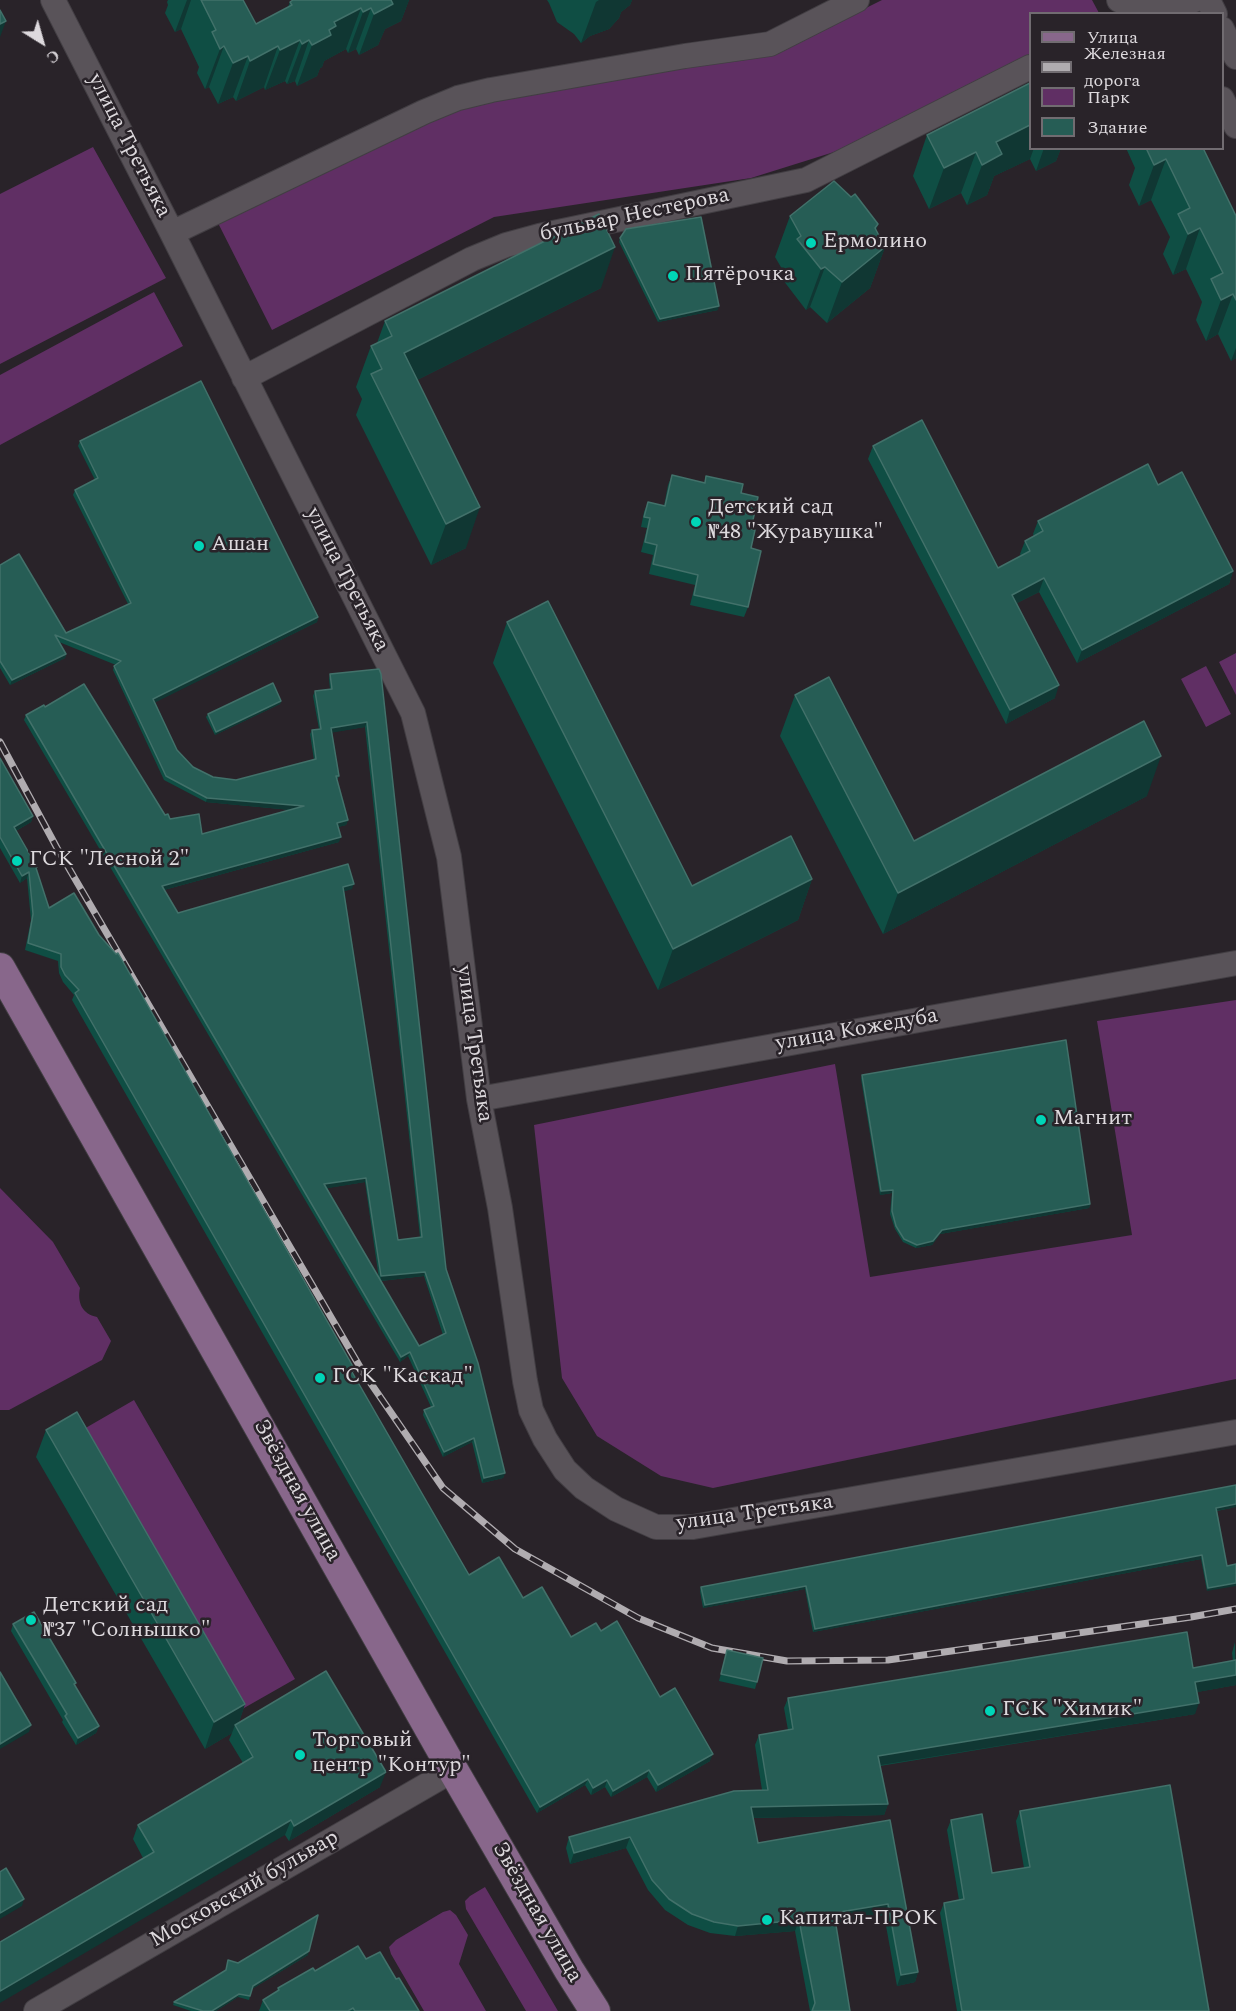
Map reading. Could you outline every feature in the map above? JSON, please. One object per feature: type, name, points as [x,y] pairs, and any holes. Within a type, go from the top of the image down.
[{"type":"main road","name":"Звёздная улица","points":[[0,968],[453,1770],[595,2011]]},
{"type":"street","name":"улица Третьяка","points":[[53,0],[414,713],[449,857],[479,1099],[500,1208],[525,1381],[531,1410],[545,1439],[565,1470],[584,1488],[616,1509],[656,1527],[693,1527],[1236,1432]]},
{"type":"street","points":[[172,233],[424,112],[458,98],[560,77],[770,44],[857,0]]},
{"type":"street","points":[[1119,0],[1143,11],[1182,7]]},
{"type":"street","points":[[1224,33],[1236,57]]},
{"type":"street","name":"бульвар Нестерова","points":[[244,378],[472,259],[506,245],[588,225],[806,180],[1029,68]]},
{"type":"street","points":[[1224,103],[1236,126]]},
{"type":"street","name":"улица Кожедуба","points":[[479,1099],[1236,963]]},
{"type":"street","name":"Московский бульвар","points":[[36,2011],[453,1770]]},
{"type":"green space","points":[[882,0],[1092,0],[1098,12],[1029,12],[1029,58],[850,147],[751,178],[494,217],[272,330],[217,221],[422,121],[480,100],[778,52]]},
{"type":"green space","points":[[93,147],[166,278],[0,364],[0,194]]},
{"type":"green space","points":[[154,292],[183,346],[0,445],[0,375]]},
{"type":"green space","points":[[1236,653],[1236,695],[1219,662]]},
{"type":"green space","points":[[1206,666],[1231,714],[1206,727],[1181,679]]},
{"type":"green space","points":[[1236,1000],[1236,1379],[713,1488],[661,1476],[597,1436],[562,1378],[534,1125],[835,1064],[870,1277],[1132,1235],[1097,1021]]},
{"type":"green space","points":[[0,1188],[53,1242],[80,1288],[79,1298],[82,1307],[97,1317],[111,1341],[102,1360],[9,1410],[0,1410]]},
{"type":"green space","points":[[134,1400],[295,1679],[230,1716],[70,1437]]},
{"type":"green space","points":[[485,1887],[558,2011],[526,2011],[466,1909],[465,1901]]},
{"type":"green space","points":[[450,1910],[456,1915],[468,1935],[459,1964],[486,2011],[424,2011],[391,1954],[389,1947],[396,1940]]},
{"type":"building","points":[[201,0],[243,0],[256,24],[292,5],[290,2],[293,0],[391,0],[393,4],[374,14],[371,8],[363,12],[361,8],[334,22],[336,26],[329,30],[331,35],[312,45],[309,40],[302,44],[300,40],[280,50],[278,46],[250,61],[248,56],[233,63],[224,46],[220,49],[212,32],[216,30]]},
{"type":"building","points":[[0,10],[6,21],[0,24]]},
{"type":"building","points":[[1029,84],[1029,126],[996,142],[1002,154],[982,165],[976,152],[944,168],[927,135]]},
{"type":"building","points":[[1147,150],[1204,150],[1236,216],[1236,300],[1233,294],[1221,300],[1211,279],[1223,273],[1200,228],[1188,234],[1178,214],[1190,208],[1166,159],[1154,165]]},
{"type":"building","points":[[834,181],[851,197],[855,194],[878,224],[875,228],[885,247],[842,282],[825,267],[821,269],[797,239],[801,236],[790,216]]},
{"type":"building","points":[[599,214],[615,247],[404,353],[480,507],[446,524],[371,374],[382,369],[371,346],[392,336],[385,321]]},
{"type":"building","name":"Пятёрочка","points":[[701,217],[719,306],[660,319],[620,238],[626,229]]},
{"type":"building","points":[[201,381],[318,617],[153,699],[177,750],[193,767],[213,777],[236,780],[316,759],[312,730],[321,729],[315,691],[332,689],[330,674],[379,669],[446,1269],[478,1363],[505,1473],[484,1478],[474,1438],[444,1452],[424,1410],[434,1406],[410,1352],[401,1357],[26,715],[44,705],[45,707],[84,684],[165,815],[168,814],[170,819],[199,814],[202,834],[304,806],[207,798],[166,776],[114,666],[121,661],[55,635],[66,654],[12,680],[0,661],[0,565],[19,554],[66,633],[131,603],[75,490],[98,478],[80,441]],"holes":[[[367,722],[422,1237],[398,1240],[343,887],[354,884],[348,864],[178,913],[162,886],[341,837],[337,823],[348,820],[336,776],[339,776],[331,728]],[[366,1178],[381,1276],[425,1272],[446,1333],[419,1346],[324,1184]]]},
{"type":"building","points":[[922,420],[998,568],[1030,551],[1025,541],[1043,531],[1038,521],[1148,464],[1158,485],[1182,472],[1233,571],[1082,650],[1044,578],[1012,595],[1059,685],[1010,710],[873,446]]},
{"type":"building","points":[[672,475],[705,483],[706,476],[743,484],[741,493],[758,497],[751,529],[755,530],[751,548],[761,551],[748,607],[694,595],[698,575],[653,564],[657,545],[645,542],[650,518],[644,517],[648,502],[665,506]]},
{"type":"building","points":[[548,601],[692,886],[791,836],[812,879],[673,949],[507,622]]},
{"type":"building","points":[[829,677],[914,841],[1144,721],[1161,756],[898,893],[795,695]]},
{"type":"building","points":[[273,683],[281,701],[216,732],[208,714]]},
{"type":"building","name":"ГСК \"Каскад\"","points":[[0,758],[33,816],[14,827],[37,867],[49,908],[74,893],[99,935],[116,954],[118,953],[355,1370],[352,1372],[469,1575],[499,1557],[523,1598],[542,1587],[571,1637],[596,1623],[601,1631],[617,1621],[660,1697],[675,1688],[713,1754],[658,1785],[649,1770],[613,1791],[607,1780],[593,1788],[588,1779],[540,1807],[75,993],[79,990],[61,967],[61,954],[28,943],[33,914],[29,872],[22,876],[0,837]]},
{"type":"building","points":[[1066,1040],[1090,1204],[942,1230],[933,1241],[917,1245],[904,1239],[896,1226],[892,1211],[893,1190],[881,1191],[862,1075]]},
{"type":"building","points":[[77,1412],[245,1704],[214,1722],[46,1430]]},
{"type":"building","points":[[1236,1485],[1236,1504],[1216,1508],[1227,1566],[1236,1564],[1236,1583],[1208,1588],[1202,1555],[815,1629],[806,1586],[705,1605],[701,1587]]},
{"type":"building","points":[[34,1612],[99,1726],[78,1738],[65,1716],[67,1714],[13,1624]]},
{"type":"building","points":[[1187,1632],[1193,1668],[1236,1660],[1236,1675],[1195,1682],[1199,1703],[878,1756],[888,1804],[751,1807],[758,1843],[890,1820],[918,1972],[901,1975],[888,1904],[834,1913],[850,2011],[812,2011],[815,2003],[799,1920],[738,1926],[714,1922],[692,1914],[669,1899],[652,1880],[630,1837],[574,1853],[569,1837],[734,1791],[768,1790],[759,1735],[793,1729],[788,1698]]},
{"type":"building","points":[[727,1650],[763,1658],[757,1682],[721,1674]]},
{"type":"building","points":[[326,1671],[386,1772],[294,1826],[291,1820],[0,1991],[0,1942],[154,1852],[138,1825],[253,1757],[235,1725]]},
{"type":"building","points":[[0,1672],[31,1725],[0,1744]]},
{"type":"building","points":[[1170,1785],[1209,2011],[962,2011],[944,1903],[964,1899],[951,1820],[982,1814],[992,1873],[1030,1867],[1020,1811]]},
{"type":"building","points":[[6,1868],[24,1899],[0,1913],[0,1872]]},
{"type":"building","points":[[318,1915],[309,1951],[253,1986],[250,1996],[239,1994],[212,2011],[203,2011],[174,2002],[226,1970],[228,1960],[238,1963]]},
{"type":"building","points":[[358,1946],[366,1959],[380,1952],[419,2011],[355,2011],[353,2008],[348,2011],[270,2011],[263,2000],[279,1990],[278,1988],[313,1968],[315,1971]]},
{"type":"railway","points":[[0,742],[57,848],[363,1372],[443,1488],[515,1549],[638,1618],[712,1648],[787,1661],[888,1660],[1236,1609]]},
{"type":"place","name":"Ермолино","points":[[811,243]]},
{"type":"place","name":"Пятёрочка","points":[[673,276]]},
{"type":"place","name":"Детский сад №48 \"Журавушка\"","points":[[696,522]]},
{"type":"place","name":"Ашан","points":[[199,546]]},
{"type":"place","name":"ГСК \"Лесной 2\"","points":[[17,861]]},
{"type":"place","name":"Магнит","points":[[1041,1120]]},
{"type":"place","name":"ГСК \"Каскад\"","points":[[320,1378]]},
{"type":"place","name":"Детский сад №37 \"Солнышко\"","points":[[31,1620]]},
{"type":"place","name":"ГСК \"Химик\"","points":[[990,1711]]},
{"type":"place","name":"Торговый центр \"Контур\"","points":[[300,1755]]},
{"type":"place","name":"Капитал-ПРОК","points":[[767,1920]]}]
